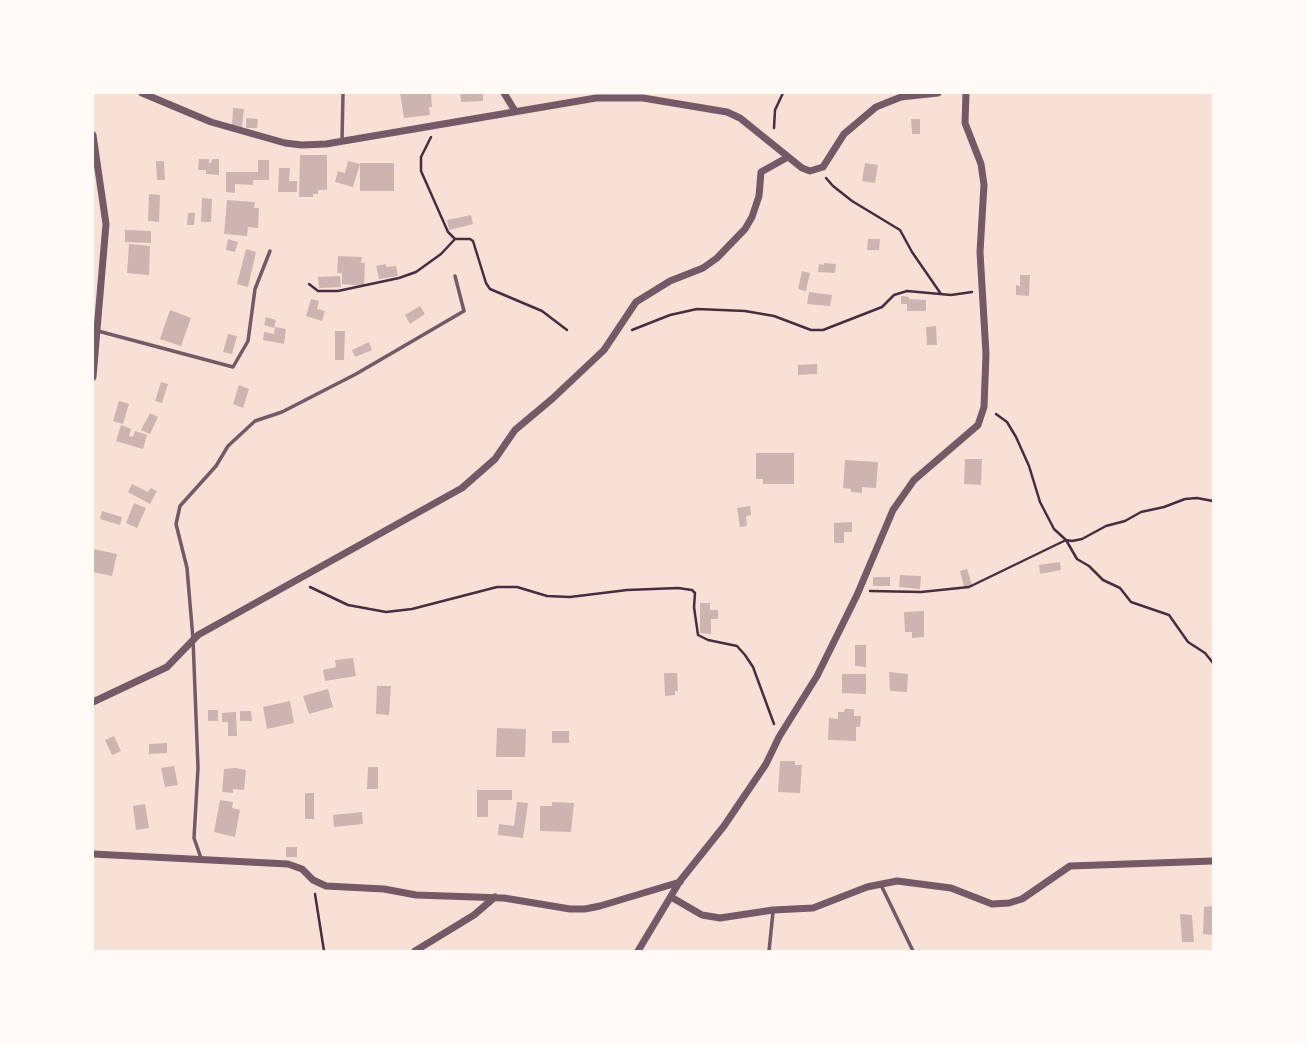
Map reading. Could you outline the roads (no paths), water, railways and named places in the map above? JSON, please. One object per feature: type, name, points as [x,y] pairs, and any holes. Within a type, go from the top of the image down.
[{"type":"street","points":[[142,93],[211,122],[285,143],[302,145],[342,141],[596,97],[643,97],[727,112],[740,118],[802,168],[810,171],[821,170],[844,134],[876,107],[901,97],[938,93]]},
{"type":"street","points":[[504,93],[515,111]]},
{"type":"street","points":[[638,951],[680,881],[745,797],[817,676],[860,589],[893,510],[914,480],[978,425],[984,407],[986,354],[980,252],[984,174],[965,122],[966,93]]},
{"type":"street","points":[[93,135],[106,224],[93,377]]},
{"type":"street","points":[[93,702],[167,667],[193,639],[462,488],[495,459],[515,430],[604,350],[640,299],[670,281],[703,268],[717,258],[745,229],[752,216],[759,196],[761,172],[789,158]]},
{"type":"street","points":[[93,854],[288,864],[302,869],[313,880],[326,886],[384,889],[416,895],[495,897],[585,909],[680,881]]},
{"type":"street","points":[[671,897],[702,915],[720,918],[773,910],[814,908],[880,883],[897,881],[951,888],[992,904],[1009,903],[1022,899],[1070,866],[1213,861]]},
{"type":"street","points":[[415,951],[474,915],[495,897]]},
{"type":"lane","points":[[342,141],[343,93]]},
{"type":"lane","points":[[99,331],[233,367],[248,341],[255,289],[270,251]]},
{"type":"lane","points":[[201,859],[194,838],[198,768],[193,639],[187,568],[176,524],[180,506],[216,466],[228,446],[255,421],[282,412],[356,374],[464,311],[455,276]]},
{"type":"lane","points":[[880,883],[914,951]]},
{"type":"lane","points":[[769,951],[773,910]]}]
